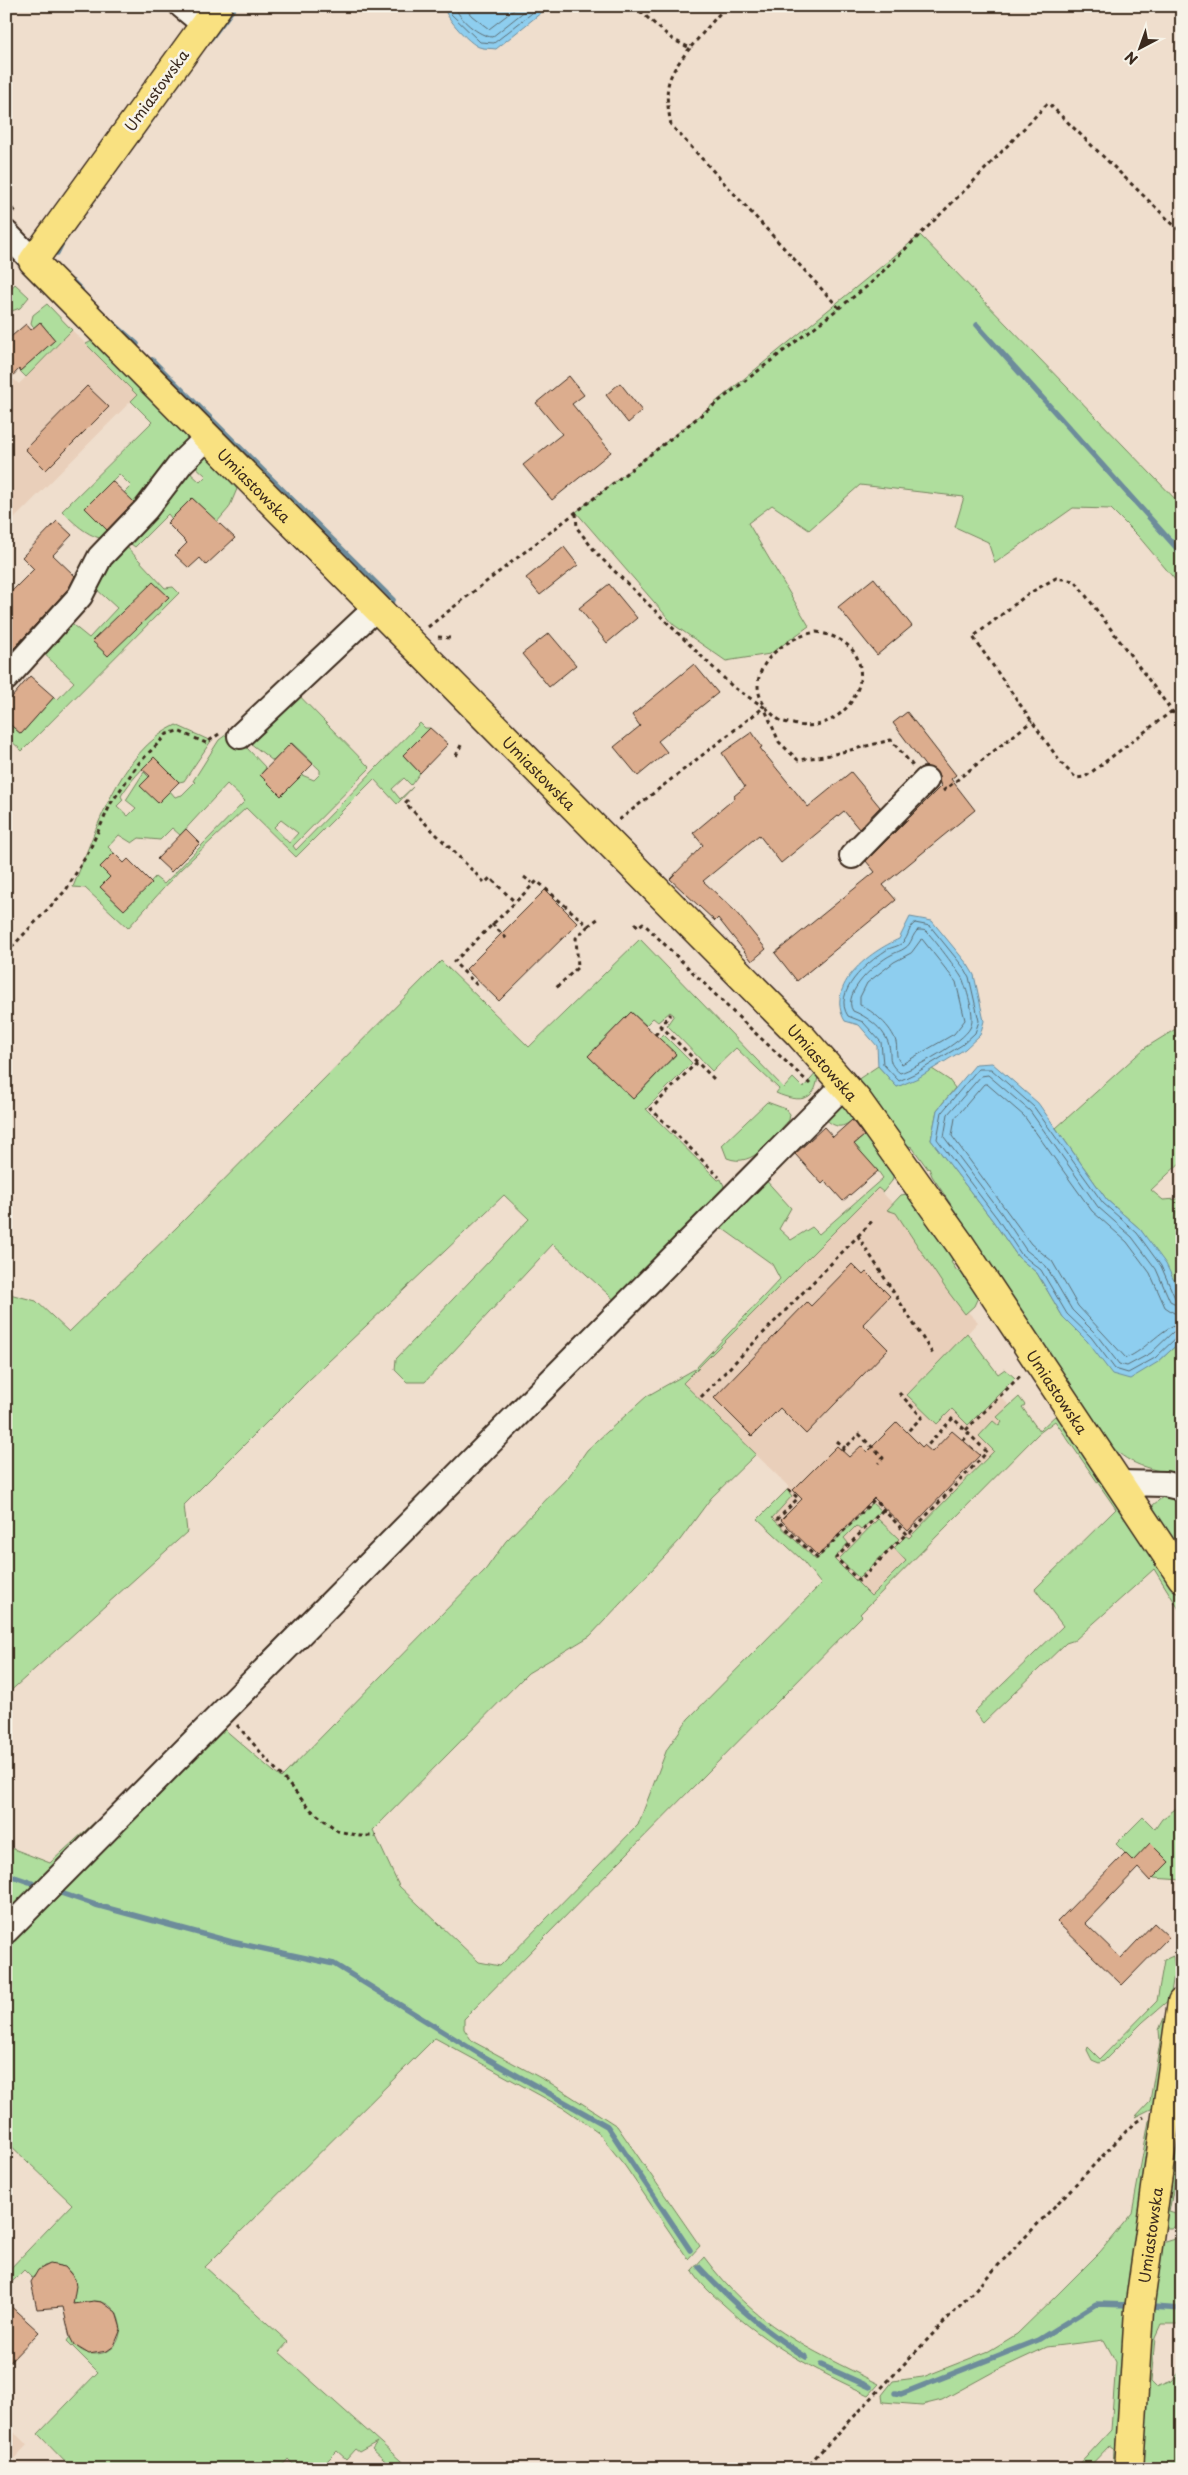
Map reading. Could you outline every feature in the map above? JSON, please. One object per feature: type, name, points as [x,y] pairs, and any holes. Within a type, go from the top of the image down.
[{"type":"main road","name":"Umiastowska","points":[[212,16],[33,261],[799,1034],[844,1085],[960,1244],[1182,1578]]},
{"type":"main road","name":"Umiastowska","points":[[1129,2469],[1139,2310],[1182,2002]]},
{"type":"street","points":[[182,6],[212,16]]},
{"type":"street","points":[[13,224],[33,261]]},
{"type":"street","points":[[6,678],[80,596],[100,557],[146,509],[182,462],[208,437]]},
{"type":"street","points":[[231,734],[376,608]]},
{"type":"street","points":[[852,856],[926,780]]},
{"type":"street","points":[[6,1931],[844,1085]]},
{"type":"street","points":[[1120,1483],[1166,1484],[1182,1488]]},
{"type":"path","points":[[634,6],[672,39],[690,48]]},
{"type":"path","points":[[726,6],[672,70],[665,94],[671,125],[839,308]]},
{"type":"path","points":[[409,641],[870,284],[970,185],[1048,103],[1182,233]]},
{"type":"path","points":[[6,202],[13,224]]},
{"type":"path","points":[[576,512],[577,528],[597,554],[733,687],[764,707],[781,721],[800,726],[816,726],[830,720],[843,711],[860,686],[861,670],[857,656],[847,643],[832,635],[816,632],[788,641],[773,652],[762,668],[758,694],[764,707],[779,742],[798,760],[830,755],[891,740],[934,790],[945,792],[1032,721]]},
{"type":"path","points":[[1172,711],[1084,777],[1076,778],[1061,763],[973,637],[1028,594],[1056,578],[1075,582],[1182,723]]},
{"type":"path","points":[[601,834],[764,707]]},
{"type":"path","points":[[6,953],[66,890],[89,851],[111,803],[139,763],[167,734],[178,732],[206,743],[231,734]]},
{"type":"path","points":[[456,756],[462,744]]},
{"type":"path","points":[[408,800],[405,803],[439,834],[485,882],[490,878],[514,901]]},
{"type":"path","points":[[524,876],[532,883]]},
{"type":"path","points":[[477,985],[454,962],[532,883],[537,881],[542,883],[588,926]]},
{"type":"path","points":[[556,988],[578,967],[576,938],[598,918]]},
{"type":"path","points":[[635,923],[638,927],[643,923],[735,1014],[816,1089]]},
{"type":"path","points":[[492,924],[507,939]]},
{"type":"path","points":[[655,1035],[671,1014]]},
{"type":"path","points":[[662,1027],[715,1080]]},
{"type":"path","points":[[697,1062],[651,1109],[719,1177]]},
{"type":"path","points":[[702,1397],[873,1220]]},
{"type":"path","points":[[858,1236],[934,1356]]},
{"type":"path","points":[[966,1430],[1021,1376],[1025,1378]]},
{"type":"path","points":[[898,1393],[922,1416],[907,1432]]},
{"type":"path","points":[[883,1510],[836,1558],[859,1581],[906,1534],[908,1535],[988,1452],[953,1418],[926,1447]]},
{"type":"path","points":[[837,1441],[844,1450],[859,1434],[883,1458],[878,1463]]},
{"type":"path","points":[[962,1441],[969,1434]]},
{"type":"path","points":[[866,1451],[871,1446]]},
{"type":"path","points":[[788,1488],[798,1498],[777,1520],[817,1558],[874,1500],[906,1534]]},
{"type":"path","points":[[225,1712],[311,1810],[338,1831],[360,1836],[376,1836]]},
{"type":"path","points":[[804,2469],[1133,2124],[1146,2115],[1166,2113]]},
{"type":"shaded area","points":[[72,330],[137,395],[6,527],[6,373],[19,384]]},
{"type":"shaded area","points":[[878,1188],[898,1209],[967,1311],[978,1322],[965,1336],[1006,1388],[999,1395],[1009,1405],[1015,1400],[1038,1434],[860,1615],[758,1519],[789,1487],[683,1383]]},
{"type":"shaded area","points":[[6,2424],[27,2445],[6,2467]]},
{"type":"green space","points":[[920,235],[1182,506],[1182,588],[1139,537],[1111,509],[1073,508],[995,563],[988,542],[955,527],[964,497],[860,485],[809,530],[772,505],[748,523],[809,626],[770,654],[726,661],[674,625],[576,512],[685,427]]},
{"type":"green space","points":[[15,284],[29,297],[20,308],[6,313],[6,294]]},
{"type":"green space","points":[[47,304],[72,330],[26,377],[20,371],[55,340],[40,322],[34,328],[31,323],[33,315]]},
{"type":"green space","points":[[94,340],[193,440],[135,504],[124,493],[131,486],[119,474],[85,508],[112,535],[109,539],[102,539],[89,534],[62,511],[152,422],[131,401],[137,395],[86,344]]},
{"type":"green space","points":[[202,453],[217,463],[237,489],[229,508],[217,522],[192,498],[172,519],[168,514],[135,547],[127,541],[188,471],[200,482],[206,476],[192,463]]},
{"type":"green space","points":[[125,545],[165,588],[173,587],[179,593],[22,751],[6,736],[6,721],[21,734],[54,697],[57,700],[74,682],[39,649],[68,621],[89,638],[117,608],[94,587],[103,568]]},
{"type":"green space","points":[[282,678],[370,768],[293,846],[296,850],[420,723],[425,728],[430,728],[403,755],[420,773],[411,785],[404,778],[392,789],[400,799],[413,787],[397,804],[374,779],[296,857],[246,808],[180,870],[128,928],[85,888],[73,887],[100,819],[124,773],[156,737],[176,725],[211,741],[184,781],[179,782],[154,757],[132,780],[121,796],[123,800],[117,806],[128,816],[136,808],[126,800],[144,772],[149,777],[141,786],[158,803],[170,791],[175,797],[182,795],[195,782],[193,781],[219,740],[227,734],[247,748],[266,768],[260,775],[281,796],[302,775],[314,780],[320,774],[320,770],[292,743],[273,761],[245,739],[241,721]],"holes":[[[227,784],[245,801],[164,884],[155,877],[124,910],[100,887],[110,877],[100,867],[114,853],[108,847],[119,835],[132,843],[139,838],[160,840],[172,828],[180,835]],[[281,820],[298,833],[289,843],[274,827]]]},
{"type":"green space","points":[[640,939],[784,1088],[793,1078],[803,1088],[818,1071],[815,1089],[811,1094],[800,1099],[776,1093],[779,1089],[736,1048],[712,1071],[667,1025],[674,1015],[670,1012],[658,1022],[653,1018],[646,1025],[631,1012],[588,1056],[633,1099],[676,1055],[659,1038],[663,1034],[692,1063],[646,1109],[718,1180],[721,1179],[724,1186],[720,1196],[620,1305],[553,1244],[425,1382],[407,1382],[395,1370],[396,1359],[529,1219],[504,1195],[308,1381],[184,1505],[187,1532],[6,1695],[6,1293],[36,1301],[69,1332],[177,1227],[441,961],[529,1047]]},
{"type":"green space","points":[[1182,1025],[1182,1161],[1151,1190],[1163,1200],[1177,1199],[1182,1204],[1182,1303],[1177,1287],[1140,1229],[1107,1200],[1056,1128],[1145,1048]]},
{"type":"green space","points":[[878,1066],[897,1087],[932,1069],[949,1080],[955,1088],[937,1110],[931,1140],[1018,1257],[1037,1273],[1063,1317],[1087,1341],[1158,1362],[1182,1340],[1182,1474],[1150,1469],[1140,1465],[1123,1456],[1107,1441],[932,1176],[929,1168],[912,1147],[905,1145],[857,1080]]},
{"type":"green space","points":[[767,1102],[786,1109],[790,1114],[789,1120],[769,1143],[754,1156],[737,1160],[727,1158],[722,1145]]},
{"type":"green space","points":[[840,1105],[845,1105],[894,1173],[892,1181],[883,1192],[878,1188],[683,1383],[756,1454],[711,1498],[680,1540],[590,1636],[528,1673],[373,1830],[399,1886],[479,1962],[500,1966],[638,1825],[667,1749],[688,1719],[821,1584],[801,1559],[758,1519],[787,1490],[792,1496],[772,1518],[816,1560],[872,1503],[881,1511],[861,1530],[856,1526],[844,1538],[848,1543],[834,1559],[871,1596],[906,1561],[894,1548],[906,1536],[909,1538],[994,1451],[979,1436],[993,1421],[999,1426],[1002,1422],[997,1417],[1019,1397],[1025,1405],[1022,1407],[1039,1431],[1058,1413],[1182,1600],[1182,1614],[1154,1569],[1075,1640],[1066,1643],[983,1723],[974,1712],[1063,1626],[1035,1589],[1116,1509],[1055,1421],[1038,1434],[860,1614],[862,1616],[464,2019],[464,2029],[472,2041],[552,2084],[617,2126],[700,2246],[688,2259],[625,2166],[597,2131],[565,2109],[435,2038],[205,2267],[288,2342],[279,2352],[410,2469],[394,2469],[372,2449],[377,2442],[359,2452],[355,2449],[346,2459],[337,2451],[319,2469],[298,2469],[288,2459],[279,2469],[72,2469],[38,2434],[98,2372],[67,2341],[70,2337],[79,2349],[94,2354],[108,2351],[116,2344],[120,2333],[119,2321],[115,2311],[106,2304],[94,2301],[78,2306],[71,2301],[75,2286],[74,2279],[66,2268],[52,2265],[44,2266],[32,2278],[24,2270],[9,2285],[6,2282],[6,2273],[72,2204],[6,2141],[6,1942],[223,1728],[281,1778],[486,1569],[506,1541],[569,1476],[587,1450],[647,1396],[695,1369],[780,1279],[772,1264],[719,1226],[763,1177],[791,1208],[779,1229],[791,1240],[812,1227],[819,1234],[883,1178],[878,1171],[850,1148],[865,1135],[852,1120],[838,1126],[823,1117]]},
{"type":"green space","points":[[907,1194],[912,1196],[955,1259],[951,1262],[957,1271],[961,1269],[979,1295],[974,1306],[965,1314],[946,1289],[896,1213],[887,1210],[901,1195]]},
{"type":"green space","points":[[967,1333],[998,1374],[1005,1369],[1015,1378],[968,1425],[952,1409],[937,1424],[907,1395]]},
{"type":"green space","points":[[1164,1496],[1182,1498],[1182,1560],[1155,1517],[1153,1505]]},
{"type":"green space","points":[[878,1519],[899,1539],[859,1578],[839,1559]]},
{"type":"green space","points":[[120,1799],[6,1914],[6,1846],[50,1863]]},
{"type":"green space","points":[[1182,1804],[1182,1880],[1153,1878],[1169,1862],[1150,1844],[1133,1861],[1116,1844],[1143,1817],[1155,1829],[1162,1819]]},
{"type":"green space","points":[[1173,1956],[1175,1968],[1170,1999],[1143,2022],[1104,2061],[1099,2063],[1092,2060],[1087,2050],[1088,2047],[1100,2059],[1157,2001],[1164,1960]]},
{"type":"green space","points":[[1170,2013],[1155,2107],[1135,2117],[1150,2101],[1160,2042],[1159,2030],[1164,2018]]},
{"type":"green space","points":[[1182,2072],[1180,2165],[1182,2164],[1182,2171],[1175,2180],[1169,2212],[1182,2216],[1182,2224],[1171,2228],[1159,2228]]},
{"type":"green space","points":[[1153,2116],[1118,2469],[1113,2469],[1114,2448],[1110,2445],[1087,2469],[1075,2469],[1111,2430],[1116,2362],[1104,2340],[1047,2347],[993,2372],[942,2400],[922,2405],[883,2402],[882,2395],[893,2381],[923,2377],[989,2351],[1017,2334],[1100,2252],[1132,2213],[1149,2121]]},
{"type":"green space","points":[[1182,2237],[1182,2324],[1161,2324],[1155,2337],[1151,2382],[1156,2387],[1172,2381],[1182,2369],[1182,2469],[1140,2469],[1150,2319],[1159,2244]]},
{"type":"green space","points":[[704,2257],[723,2281],[743,2301],[783,2333],[879,2384],[869,2395],[792,2356],[757,2332],[714,2296],[695,2275],[692,2270]]},
{"type":"water","points":[[447,6],[556,6],[547,8],[496,49],[481,48],[470,41],[449,18],[444,8]]},
{"type":"water","points":[[910,917],[932,921],[968,965],[974,975],[984,1021],[980,1035],[965,1049],[918,1078],[897,1087],[878,1066],[877,1046],[859,1025],[845,1021],[840,1008],[845,982],[864,961],[888,944],[899,939]]},
{"type":"water","points":[[992,1063],[1038,1103],[1107,1200],[1140,1229],[1166,1264],[1177,1287],[1182,1303],[1182,1340],[1158,1362],[1130,1379],[1112,1374],[1087,1341],[1063,1317],[1037,1273],[1018,1257],[931,1140],[937,1110],[976,1064]]},
{"type":"building","points":[[40,322],[55,340],[20,371],[19,369],[6,383],[6,341],[26,324],[31,330]]},
{"type":"building","points":[[569,376],[584,395],[572,404],[611,452],[552,500],[523,465],[562,434],[536,403]]},
{"type":"building","points":[[620,383],[642,411],[628,423],[606,395]]},
{"type":"building","points":[[87,386],[109,407],[46,470],[25,449]]},
{"type":"building","points":[[112,481],[134,502],[107,530],[85,508]]},
{"type":"building","points":[[192,498],[235,538],[206,565],[200,558],[189,568],[175,555],[187,543],[167,523]]},
{"type":"building","points":[[57,521],[72,535],[53,555],[75,576],[69,588],[6,657],[6,597],[34,569],[22,557]]},
{"type":"building","points":[[564,547],[578,565],[540,595],[526,578]]},
{"type":"building","points":[[874,578],[912,626],[877,655],[838,607]]},
{"type":"building","points":[[153,582],[169,597],[108,656],[92,641]]},
{"type":"building","points":[[609,584],[637,618],[607,643],[579,608]]},
{"type":"building","points":[[549,633],[576,665],[549,687],[522,654]]},
{"type":"building","points":[[694,664],[718,693],[658,741],[667,752],[638,776],[614,747],[640,726],[632,715]]},
{"type":"building","points":[[30,676],[54,697],[21,734],[6,721],[6,704]]},
{"type":"building","points":[[907,712],[956,775],[951,779],[975,810],[883,885],[896,900],[797,981],[775,953],[875,872],[866,861],[941,786],[936,771],[926,767],[893,723]]},
{"type":"building","points":[[430,728],[448,744],[420,773],[403,755]]},
{"type":"building","points":[[752,732],[762,747],[760,748],[808,807],[851,772],[880,807],[859,829],[844,811],[781,863],[759,835],[703,881],[735,911],[766,949],[752,961],[718,918],[715,921],[670,879],[703,845],[693,833],[735,798],[734,796],[745,787],[722,753]]},
{"type":"building","points":[[291,743],[313,764],[281,796],[260,775]]},
{"type":"building","points":[[154,757],[179,782],[158,803],[140,786],[150,776],[142,769]]},
{"type":"building","points":[[186,829],[200,843],[171,872],[157,859]]},
{"type":"building","points":[[114,853],[124,863],[128,859],[152,883],[124,910],[100,887],[110,877],[100,867]]},
{"type":"building","points":[[545,890],[578,923],[499,1001],[466,969]]},
{"type":"building","points":[[631,1012],[676,1054],[633,1099],[588,1056]]},
{"type":"building","points":[[852,1120],[864,1136],[854,1144],[878,1171],[843,1201],[825,1181],[822,1184],[795,1154],[824,1127],[833,1137]]},
{"type":"building","points":[[852,1264],[863,1275],[866,1272],[890,1296],[863,1324],[888,1349],[806,1434],[780,1408],[752,1436],[714,1398],[807,1302],[811,1306]]},
{"type":"building","points":[[897,1422],[922,1447],[924,1445],[932,1452],[952,1431],[980,1455],[908,1531],[874,1498],[818,1556],[781,1520],[802,1499],[793,1490],[837,1446],[849,1457],[861,1446],[867,1452]]},
{"type":"building","points":[[1150,1843],[1169,1862],[1150,1881],[1138,1868],[1085,1923],[1121,1958],[1154,1923],[1169,1937],[1122,1985],[1057,1922],[1125,1853],[1133,1861]]},
{"type":"building","points":[[50,2264],[65,2267],[75,2279],[76,2286],[73,2304],[94,2301],[102,2302],[116,2312],[121,2329],[114,2346],[107,2351],[89,2354],[74,2345],[70,2337],[63,2307],[37,2309],[31,2282],[38,2270]]},
{"type":"building","points":[[6,2302],[39,2332],[6,2366]]},
{"type":"waterway","points":[[211,38],[235,6]]},
{"type":"waterway","points":[[57,253],[64,239]]},
{"type":"waterway","points":[[73,282],[81,290]]},
{"type":"waterway","points":[[114,324],[137,344]]},
{"type":"waterway","points":[[977,325],[1182,554]]},
{"type":"waterway","points":[[152,360],[393,600]]},
{"type":"waterway","points":[[6,1874],[32,1883]]},
{"type":"waterway","points":[[55,1891],[96,1905],[232,1942],[334,1964],[481,2055],[607,2126],[690,2250]]},
{"type":"waterway","points":[[699,2267],[749,2316],[806,2357]]},
{"type":"waterway","points":[[895,2393],[901,2394],[1038,2340],[1096,2304],[1130,2305]]},
{"type":"waterway","points":[[1153,2307],[1182,2309]]},
{"type":"waterway","points":[[821,2365],[870,2387]]}]
